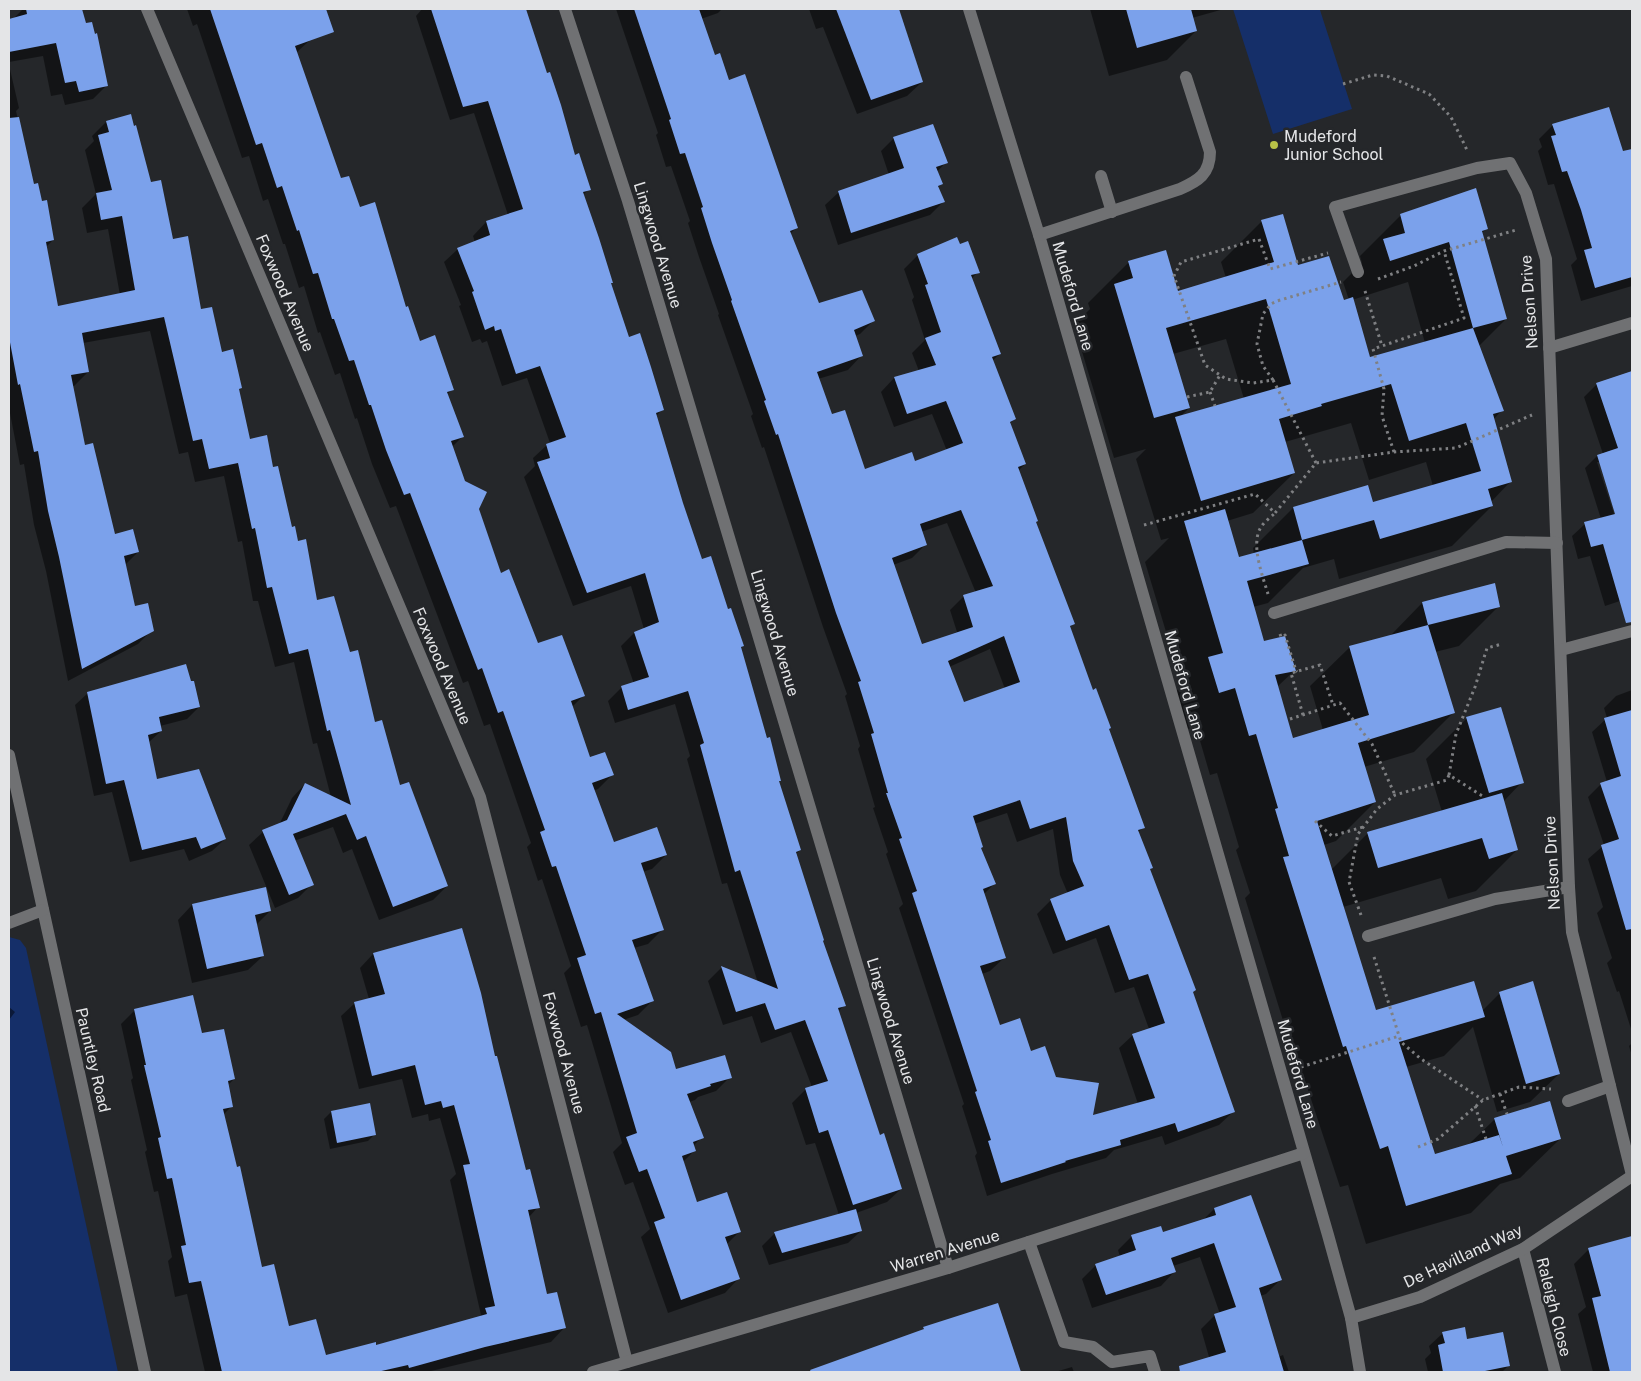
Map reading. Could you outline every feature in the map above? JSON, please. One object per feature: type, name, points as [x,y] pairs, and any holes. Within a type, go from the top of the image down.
[{"type":"street","name":"Foxwood Avenue","points":[[147,9],[480,797],[627,1362]]},
{"type":"street","name":"Lingwood Avenue","points":[[565,9],[628,201],[948,1268]]},
{"type":"street","name":"Mudeford Lane","points":[[969,9],[1039,235],[1304,1153],[1351,1318],[1360,1372]]},
{"type":"street","points":[[1039,235],[1112,212],[1193,183],[1205,172],[1210,164],[1210,152],[1186,77]]},
{"type":"street","name":"Nelson Drive","points":[[1359,274],[1335,207],[1477,168],[1510,163],[1526,193],[1546,259],[1572,932],[1632,1176]]},
{"type":"street","points":[[1101,176],[1112,212]]},
{"type":"street","points":[[1549,348],[1632,323]]},
{"type":"street","points":[[1274,613],[1506,542],[1557,543]]},
{"type":"street","points":[[1561,650],[1632,631]]},
{"type":"street","name":"Pauntley Road","points":[[9,756],[145,1372]]},
{"type":"street","points":[[1368,936],[1495,899],[1569,887]]},
{"type":"street","points":[[9,923],[42,910]]},
{"type":"street","points":[[1568,1101],[1610,1086]]},
{"type":"street","name":"Warren Avenue","points":[[593,1372],[948,1268],[1304,1153]]},
{"type":"street","name":"De Havilland Way","points":[[1351,1318],[1420,1296],[1523,1249],[1632,1176]]},
{"type":"street","points":[[1029,1242],[1064,1342],[1093,1347],[1112,1362],[1150,1356],[1155,1372]]},
{"type":"street","name":"Raleigh Close","points":[[1523,1249],[1554,1372]]},
{"type":"path","points":[[1344,84],[1374,76],[1387,76],[1429,94],[1451,117],[1477,168]]},
{"type":"path","points":[[1363,285],[1414,266],[1444,251],[1535,224]]},
{"type":"path","points":[[1273,380],[1253,383],[1226,379],[1205,365],[1174,276],[1181,262],[1259,239],[1270,270],[1349,247]]},
{"type":"path","points":[[1394,452],[1382,416],[1384,389],[1373,349],[1464,318],[1444,251]]},
{"type":"path","points":[[1316,463],[1273,380],[1263,366],[1257,344],[1263,314],[1270,304],[1359,274],[1382,346]]},
{"type":"path","points":[[1187,397],[1210,392],[1220,375]]},
{"type":"path","points":[[1210,392],[1215,406]]},
{"type":"path","points":[[1124,530],[1255,494],[1275,513],[1316,463],[1394,452],[1456,448],[1551,406]]},
{"type":"path","points":[[1483,1100],[1421,1059],[1401,1042],[1349,882],[1358,834],[1377,809],[1395,795],[1446,780],[1449,775],[1456,734],[1475,687],[1487,648],[1502,644]]},
{"type":"path","points":[[1303,715],[1291,673],[1320,665],[1332,705]]},
{"type":"path","points":[[1290,719],[1340,703],[1372,744],[1395,795]]},
{"type":"path","points":[[1449,775],[1484,797]]},
{"type":"path","points":[[1315,821],[1332,836],[1364,826]]},
{"type":"path","points":[[1281,1073],[1399,1036]]},
{"type":"path","points":[[1418,1146],[1438,1139],[1483,1100],[1519,1087],[1560,1090]]},
{"type":"path","points":[[1500,1094],[1507,1114]]},
{"type":"path","points":[[1476,1106],[1486,1139]]},
{"type":"shaded area","points":[[1233,9],[1322,9],[1320,10],[1352,109],[1273,134]]},
{"type":"shaded area","points":[[9,937],[20,940],[26,948],[118,1372],[9,1372]]},
{"type":"building","points":[[26,9],[82,9],[86,23],[92,22],[95,34],[97,33],[108,86],[79,92],[76,81],[65,83],[56,43],[9,52],[9,19],[27,14]]},
{"type":"building","points":[[210,9],[326,9],[334,32],[295,46],[341,178],[349,176],[360,207],[375,202],[406,307],[408,306],[420,341],[435,335],[454,390],[447,392],[464,437],[451,441],[465,481],[487,492],[479,509],[501,573],[509,569],[538,643],[562,635],[585,696],[571,701],[590,757],[605,752],[614,775],[592,783],[614,842],[657,827],[667,855],[641,863],[664,930],[632,940],[654,1001],[617,1014],[671,1052],[676,1069],[725,1055],[732,1078],[710,1084],[711,1086],[687,1094],[704,1138],[693,1142],[696,1151],[682,1156],[697,1202],[727,1192],[741,1232],[725,1237],[740,1279],[681,1300],[654,1222],[665,1218],[647,1169],[639,1172],[626,1137],[637,1133],[601,1012],[595,1014],[577,958],[586,955],[556,866],[552,867],[540,832],[545,830],[503,711],[498,713],[482,668],[478,670],[410,493],[404,495],[371,405],[369,405],[354,360],[349,361],[334,319],[332,319],[318,273],[313,274],[282,186],[277,188],[262,143],[256,145]]},
{"type":"building","points":[[431,9],[526,9],[547,73],[550,72],[575,155],[579,153],[591,190],[583,192],[629,337],[640,333],[651,367],[664,410],[656,413],[702,559],[711,556],[728,609],[731,608],[744,646],[741,647],[767,738],[770,737],[781,781],[779,781],[801,850],[796,852],[823,941],[846,1006],[838,1008],[880,1135],[884,1133],[902,1189],[853,1205],[828,1130],[819,1133],[805,1088],[828,1081],[805,1020],[775,1030],[765,1003],[736,1012],[721,966],[778,989],[740,870],[735,872],[700,745],[704,743],[688,691],[628,710],[621,686],[649,677],[634,632],[659,622],[645,573],[587,593],[537,462],[550,458],[546,444],[566,437],[540,366],[516,374],[501,329],[495,331],[494,326],[485,330],[472,292],[474,291],[457,248],[490,235],[486,221],[523,209],[488,101],[463,107]]},
{"type":"building","points":[[634,9],[699,9],[715,55],[720,53],[729,80],[745,74],[798,228],[790,231],[819,303],[862,290],[875,321],[854,330],[863,356],[817,372],[832,414],[845,410],[865,469],[912,452],[915,461],[963,443],[946,401],[907,414],[894,377],[936,365],[925,338],[941,332],[925,285],[928,284],[917,254],[957,237],[960,244],[968,241],[980,273],[971,275],[1001,354],[992,357],[1016,419],[1010,422],[1026,464],[1018,467],[1038,521],[1036,522],[1075,624],[1070,626],[1093,690],[1096,688],[1111,728],[1109,729],[1145,828],[1138,830],[1153,868],[1150,869],[1196,990],[1193,992],[1235,1112],[1178,1132],[1175,1123],[1120,1140],[1121,1145],[1065,1161],[1001,1183],[988,1141],[991,1140],[975,1092],[977,1091],[912,893],[917,891],[899,839],[902,838],[886,793],[888,793],[871,734],[874,733],[858,682],[861,681],[836,613],[778,434],[776,435],[764,401],[766,400],[731,301],[685,153],[680,154],[669,120],[671,119]],"holes":[[[961,510],[993,586],[963,595],[973,627],[922,644],[892,558],[927,545],[920,524]],[[1004,636],[1020,682],[964,702],[948,661]],[[1020,800],[1030,829],[1066,817],[1073,861],[1084,886],[1050,899],[1066,941],[1109,925],[1129,980],[1148,974],[1165,1023],[1132,1034],[1155,1098],[1093,1115],[1099,1083],[1056,1077],[1045,1046],[1031,1051],[1020,1018],[1000,1025],[980,966],[1006,958],[983,889],[996,884],[981,848],[983,847],[973,816]]]},
{"type":"building","points":[[836,9],[899,9],[923,82],[871,100]]},
{"type":"building","points":[[1126,9],[1191,9],[1197,31],[1137,48]]},
{"type":"building","points":[[1609,107],[1623,151],[1632,149],[1632,277],[1595,288],[1584,250],[1592,248],[1581,210],[1567,171],[1562,172],[1551,136],[1556,135],[1552,124]]},
{"type":"building","points":[[131,114],[134,126],[136,125],[151,182],[161,180],[173,239],[188,236],[201,309],[212,307],[222,352],[233,349],[242,388],[239,389],[250,439],[267,435],[273,467],[278,466],[292,527],[295,526],[298,541],[306,539],[317,600],[334,596],[350,652],[358,650],[375,722],[382,720],[400,785],[409,782],[448,886],[393,907],[366,836],[357,840],[346,814],[293,834],[314,885],[289,895],[262,830],[287,820],[305,783],[351,805],[330,730],[327,731],[308,649],[289,654],[272,587],[267,588],[255,528],[252,529],[238,463],[209,469],[202,439],[193,441],[164,317],[82,333],[89,372],[71,375],[85,445],[93,443],[115,534],[133,529],[139,552],[124,556],[135,606],[148,603],[154,631],[82,669],[48,511],[38,451],[34,452],[9,337],[9,118],[19,117],[34,184],[38,183],[42,201],[47,200],[54,240],[46,242],[58,306],[135,290],[122,216],[101,220],[96,193],[112,190],[98,135],[109,132],[106,121]]},
{"type":"building","points":[[933,124],[948,163],[936,167],[943,184],[938,186],[945,202],[851,233],[838,191],[904,168],[893,137]]},
{"type":"building","points":[[1476,188],[1488,229],[1482,231],[1507,319],[1473,328],[1449,242],[1390,261],[1383,239],[1405,233],[1400,214]]},
{"type":"building","points":[[1283,214],[1298,265],[1329,256],[1344,300],[1353,297],[1370,357],[1473,328],[1504,411],[1493,414],[1512,482],[1488,489],[1493,506],[1380,539],[1374,520],[1302,540],[1293,507],[1368,485],[1373,502],[1481,471],[1466,423],[1409,441],[1391,384],[1321,404],[1322,406],[1279,419],[1295,473],[1201,501],[1175,417],[1291,384],[1266,299],[1166,328],[1190,408],[1154,418],[1114,284],[1133,278],[1128,261],[1166,250],[1178,291],[1274,262],[1261,220]]},
{"type":"building","points":[[1632,371],[1632,622],[1626,623],[1603,544],[1591,547],[1584,522],[1615,514],[1597,455],[1618,448],[1596,383]]},
{"type":"building","points":[[1225,509],[1239,557],[1302,540],[1309,564],[1247,581],[1264,641],[1285,636],[1296,671],[1275,675],[1293,738],[1369,715],[1349,646],[1428,625],[1455,713],[1358,743],[1376,802],[1317,821],[1376,1010],[1474,981],[1485,1017],[1399,1042],[1435,1154],[1499,1135],[1503,1147],[1494,1118],[1550,1101],[1561,1139],[1506,1156],[1512,1174],[1406,1206],[1388,1146],[1380,1149],[1346,1046],[1343,1047],[1283,857],[1289,856],[1275,809],[1278,808],[1256,734],[1249,736],[1235,688],[1219,693],[1208,657],[1223,653],[1184,521]]},
{"type":"building","points":[[1495,583],[1500,607],[1428,625],[1422,602]]},
{"type":"building","points":[[186,664],[191,681],[194,681],[200,707],[159,717],[162,731],[148,735],[157,779],[199,769],[226,839],[201,849],[196,837],[142,850],[124,780],[106,784],[87,692]]},
{"type":"building","points":[[1501,707],[1524,783],[1489,793],[1466,717]]},
{"type":"building","points":[[1632,710],[1632,929],[1626,930],[1601,845],[1619,839],[1600,783],[1621,776],[1604,718]]},
{"type":"building","points":[[1502,793],[1518,850],[1489,859],[1482,838],[1378,868],[1367,832]]},
{"type":"building","points":[[266,887],[271,911],[255,915],[264,956],[207,969],[192,904]]},
{"type":"building","points":[[462,928],[481,993],[495,1056],[497,1056],[526,1170],[530,1169],[540,1208],[528,1210],[547,1294],[557,1292],[566,1328],[485,1347],[409,1368],[408,1365],[377,1372],[222,1372],[201,1281],[189,1283],[181,1246],[186,1245],[172,1178],[167,1179],[158,1138],[161,1137],[144,1065],[146,1065],[134,1009],[193,995],[202,1033],[224,1029],[235,1079],[228,1081],[233,1107],[223,1109],[237,1167],[240,1166],[262,1267],[274,1264],[289,1326],[316,1319],[326,1355],[376,1342],[376,1345],[487,1314],[485,1308],[495,1306],[463,1165],[470,1164],[454,1105],[443,1108],[441,1101],[425,1105],[415,1065],[372,1076],[354,1002],[385,994],[373,953]]},
{"type":"building","points":[[1533,981],[1560,1074],[1526,1084],[1499,992]]},
{"type":"building","points":[[370,1103],[376,1135],[337,1143],[331,1111]]},
{"type":"building","points":[[1251,1195],[1282,1280],[1259,1288],[1284,1372],[1180,1372],[1179,1366],[1226,1352],[1214,1314],[1236,1307],[1214,1243],[1171,1258],[1176,1272],[1106,1295],[1095,1264],[1136,1250],[1131,1235],[1161,1226],[1163,1232],[1216,1215],[1214,1208]]},
{"type":"building","points":[[856,1209],[862,1231],[782,1253],[774,1232]]},
{"type":"building","points":[[1632,1236],[1632,1372],[1610,1372],[1592,1298],[1601,1296],[1588,1248]]},
{"type":"building","points":[[998,1303],[1021,1372],[811,1372],[810,1370],[924,1329],[923,1327]]},
{"type":"building","points":[[1465,1327],[1467,1339],[1503,1332],[1510,1366],[1480,1372],[1443,1372],[1438,1345],[1445,1343],[1442,1332]]},
{"type":"place","name":"Mudeford Junior School","points":[[1274,145]]}]
